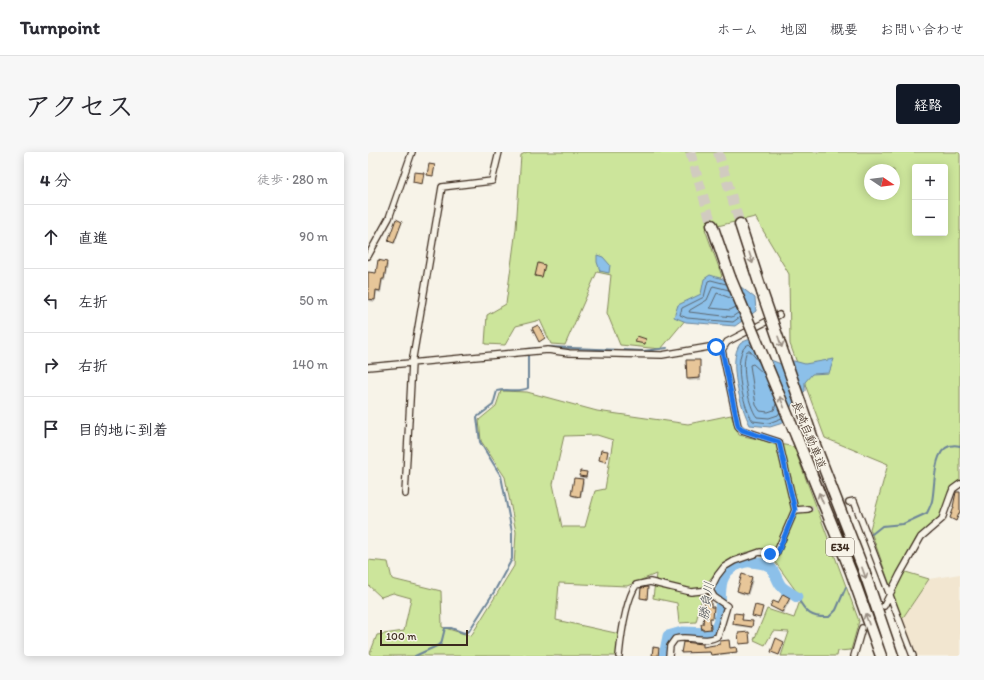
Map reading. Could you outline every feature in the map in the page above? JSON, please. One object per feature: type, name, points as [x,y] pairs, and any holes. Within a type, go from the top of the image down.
[{"type":"highway","name":"長崎自動車道","points":[[712,224],[730,277],[797,438],[850,572],[881,656]]},
{"type":"highway","name":"長崎自動車道","points":[[740,224],[815,445],[864,571],[893,656]]},
{"type":"street","points":[[368,256],[389,218],[412,152]]},
{"type":"street","points":[[405,494],[412,363],[442,187],[492,182],[499,152]]},
{"type":"street","points":[[710,590],[717,576],[724,567],[734,561],[760,552],[776,554],[795,510],[779,442],[742,430],[738,426],[722,350],[727,342],[779,315]]},
{"type":"street","points":[[368,367],[548,350],[569,353],[662,355],[709,347],[716,347],[722,350]]},
{"type":"street","points":[[884,606],[921,537],[942,519],[953,489],[960,484]]},
{"type":"street","points":[[849,502],[854,501],[913,656]]},
{"type":"street","points":[[795,510],[808,509]]},
{"type":"street","points":[[619,656],[625,618],[633,590],[636,585],[650,582],[691,592],[710,590]]},
{"type":"street","points":[[669,656],[670,646],[675,638],[714,639],[718,636],[727,606],[718,600],[710,590]]},
{"type":"street","points":[[854,656],[862,628]]},
{"type":"shaded area","points":[[960,574],[960,656],[917,656],[902,619],[929,579]]},
{"type":"green space","points":[[527,152],[960,152],[960,488],[954,487],[942,515],[917,537],[899,570],[929,579],[902,619],[870,529],[888,464],[825,438],[790,344],[789,274],[755,217],[705,229],[722,276],[661,349],[620,345],[607,313],[611,275],[597,272],[565,345],[551,344],[540,320],[516,326],[505,345],[485,344],[487,315],[506,304],[516,229],[521,155]]},
{"type":"green space","points":[[501,391],[527,392],[597,411],[688,424],[731,415],[739,435],[794,447],[859,621],[851,650],[838,651],[837,656],[781,656],[789,632],[773,631],[765,645],[754,640],[767,609],[794,618],[801,598],[773,559],[746,552],[723,564],[705,585],[696,622],[679,623],[677,603],[653,598],[656,574],[627,586],[559,583],[556,620],[620,634],[617,656],[369,656],[377,635],[404,631],[411,598],[393,593],[381,597],[368,585],[368,560],[388,562],[392,579],[441,591],[442,627],[471,636],[514,566],[516,532],[505,477],[481,441],[479,420],[496,406]],"holes":[[[597,435],[613,440],[605,489],[595,491],[585,527],[562,527],[553,484],[564,436]]]},
{"type":"water","points":[[597,255],[603,257],[610,265],[609,273],[600,271],[597,262]]},
{"type":"water","points":[[710,275],[736,283],[755,298],[756,311],[735,326],[686,322],[674,317],[678,305],[701,294],[704,279]]},
{"type":"water","points":[[751,339],[768,359],[781,364],[794,361],[805,364],[834,359],[829,373],[812,374],[805,382],[805,391],[792,404],[786,422],[770,427],[750,425],[746,417],[739,396],[735,373],[735,361],[736,352],[740,344]]},
{"type":"building","points":[[429,164],[435,165],[433,176],[427,175]]},
{"type":"building","points":[[414,172],[424,173],[422,184],[413,182]]},
{"type":"building","points":[[396,219],[402,222],[394,243],[388,241]]},
{"type":"building","points":[[378,260],[387,262],[384,279],[382,279],[380,291],[376,290],[375,300],[368,299],[368,272],[376,273]]},
{"type":"building","points":[[538,263],[545,265],[542,277],[535,276]]},
{"type":"building","points":[[538,325],[545,338],[539,342],[532,328]]},
{"type":"building","points":[[637,336],[646,339],[645,344],[635,342]]},
{"type":"building","points":[[686,360],[700,360],[700,378],[687,379]]},
{"type":"building","points":[[601,450],[608,451],[606,462],[599,460]]},
{"type":"building","points":[[580,471],[587,472],[586,477],[579,476]]},
{"type":"building","points":[[574,478],[583,479],[580,497],[571,495]]},
{"type":"building","points":[[956,492],[960,492],[960,511],[956,521],[950,518],[954,507]]},
{"type":"building","points":[[742,574],[752,577],[747,594],[737,591]]},
{"type":"building","points":[[648,587],[647,599],[640,598],[641,588]]},
{"type":"building","points":[[783,594],[790,598],[782,612],[770,606],[773,601],[778,603]]},
{"type":"building","points":[[703,595],[708,595],[711,600],[711,607],[714,607],[713,618],[710,618],[711,629],[702,630],[701,624],[703,624],[705,604],[703,604]]},
{"type":"building","points":[[755,605],[763,607],[760,618],[752,616]]},
{"type":"building","points":[[734,613],[743,614],[742,620],[753,621],[752,627],[733,624]]},
{"type":"building","points":[[749,632],[750,643],[739,644],[738,633]]},
{"type":"building","points":[[776,638],[784,642],[779,655],[771,652]]},
{"type":"building","points":[[729,640],[730,648],[736,647],[737,652],[711,655],[710,652],[681,653],[683,642],[703,644],[703,647],[720,644],[720,641]]},
{"type":"building","points":[[653,647],[659,648],[658,656],[652,656]]},
{"type":"waterway","points":[[549,347],[644,351],[667,348]]},
{"type":"waterway","points":[[415,656],[441,644],[445,628],[451,628],[464,633],[469,631],[494,592],[512,559],[512,532],[501,476],[480,442],[477,417],[493,405],[497,391],[521,390],[528,388],[528,349],[542,348]]},
{"type":"waterway","points":[[872,534],[882,526],[903,524],[927,513],[931,506],[939,456],[944,449],[951,446],[960,446]]},
{"type":"waterway","name":"勝負川","points":[[664,656],[668,636],[682,632],[712,633],[720,616],[721,587],[723,578],[728,571],[737,565],[744,562],[749,562],[769,566],[773,570],[782,587],[797,597]]},
{"type":"waterway","points":[[797,597],[806,611],[818,617],[829,617],[836,610],[846,587]]},
{"type":"tunnel","points":[[690,152],[712,225]]},
{"type":"tunnel","points":[[718,152],[740,224]]},
{"type":"tunnel","points":[[808,509],[849,502]]},
{"type":"route","points":[[716,347],[722,350],[738,426],[742,430],[779,442],[795,510],[778,552],[776,554],[770,554]]}]
